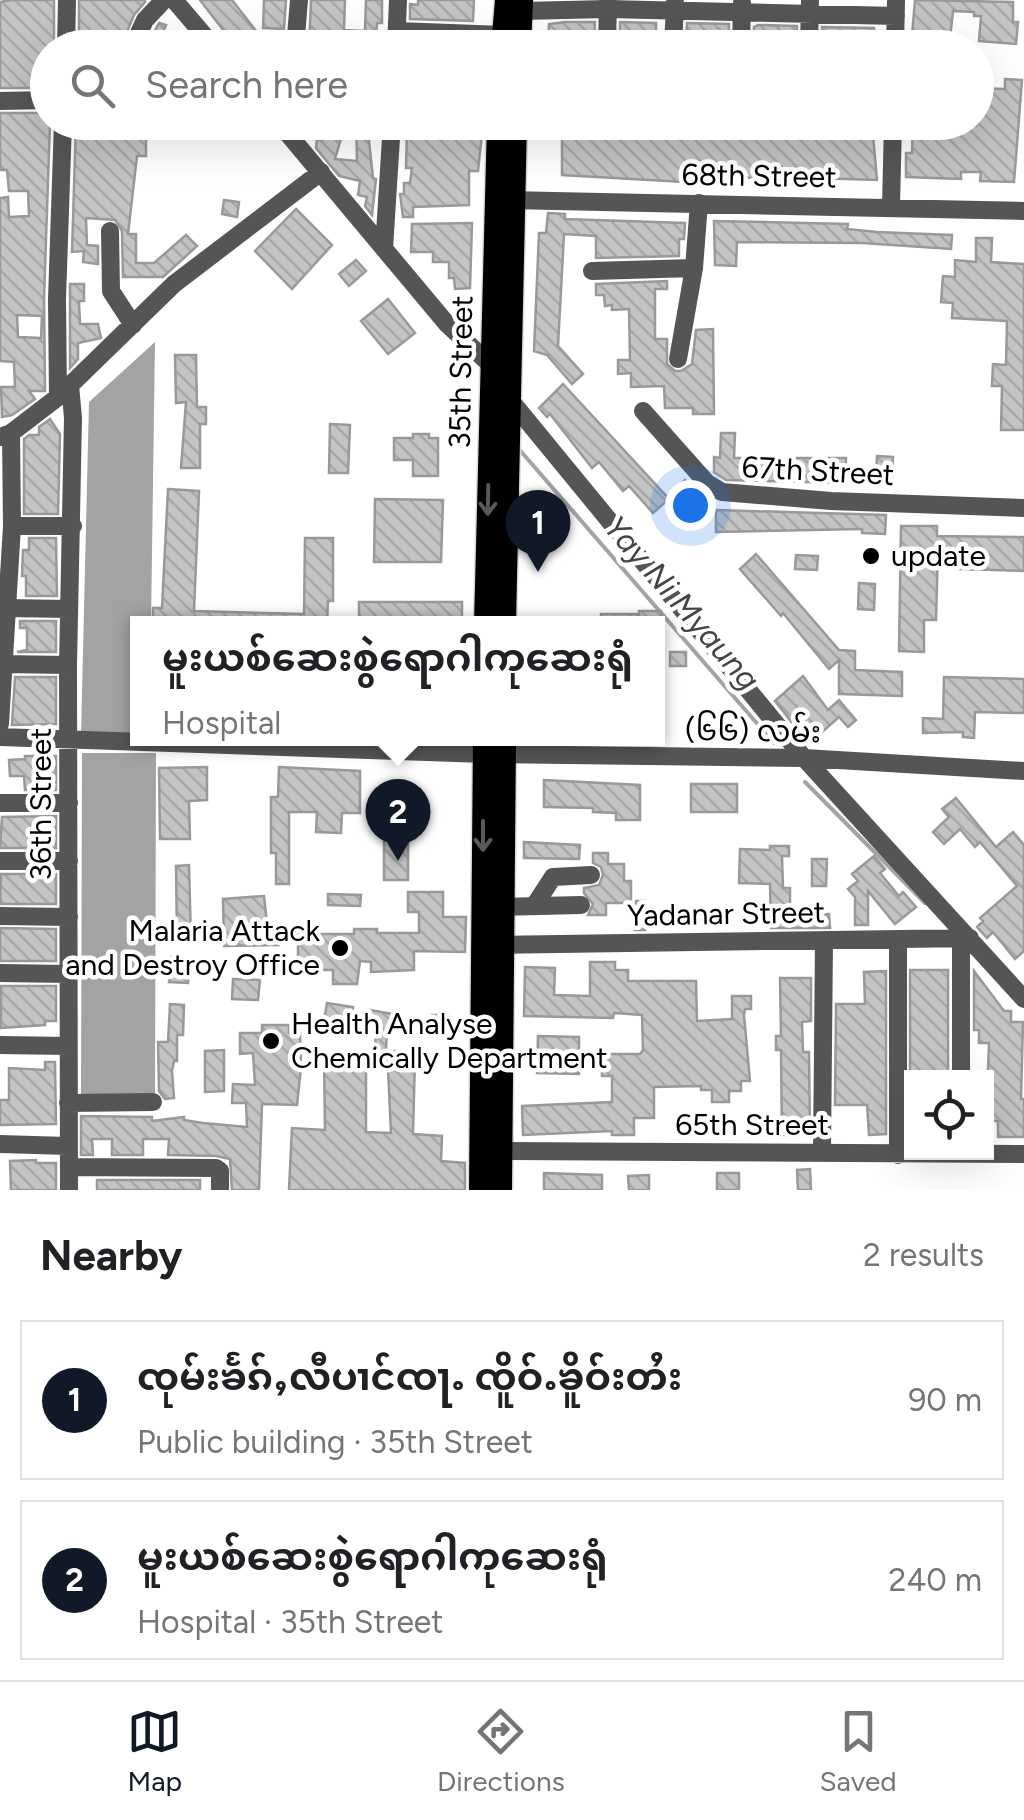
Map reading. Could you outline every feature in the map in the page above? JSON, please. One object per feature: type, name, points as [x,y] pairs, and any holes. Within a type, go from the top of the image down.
[{"type":"main road","points":[[511,30],[516,4]]},
{"type":"main road","name":"35th Street","points":[[487,616],[496,566],[508,397],[499,140]]},
{"type":"main road","name":"35th Street","points":[[504,616],[496,566],[491,363],[503,200],[513,140]]},
{"type":"main road","points":[[492,945],[503,906],[495,746]]},
{"type":"main road","points":[[495,746],[491,1151],[501,1190]]},
{"type":"main road","points":[[480,1190],[491,1151]]},
{"type":"street","points":[[66,30],[67,0]]},
{"type":"street","points":[[140,30],[164,0]]},
{"type":"street","points":[[174,0],[200,30]]},
{"type":"street","points":[[296,30],[298,0]]},
{"type":"street","points":[[397,30],[398,0]]},
{"type":"street","points":[[516,4],[896,8]]},
{"type":"street","points":[[607,30],[608,4]]},
{"type":"street","points":[[674,30],[675,5]]},
{"type":"street","points":[[0,100],[30,100]]},
{"type":"street","name":"36th Street","points":[[62,140],[56,299],[64,391],[73,418],[68,666],[68,1190]]},
{"type":"street","points":[[296,140],[447,324],[491,363],[508,397],[804,758],[1024,999]]},
{"type":"street","points":[[384,249],[391,140]]},
{"type":"street","points":[[891,206],[893,140]]},
{"type":"street","points":[[0,724],[12,526],[5,435],[64,391],[174,284],[321,172]]},
{"type":"street","name":"68th Street","points":[[503,200],[1024,211]]},
{"type":"street","points":[[678,359],[694,268],[699,203]]},
{"type":"street","points":[[110,231],[111,291],[133,325]]},
{"type":"street","points":[[592,270],[694,268]]},
{"type":"street","name":"67th Street","points":[[643,411],[707,483],[722,492],[1024,508]]},
{"type":"street","points":[[12,526],[73,526]]},
{"type":"street","points":[[5,608],[69,609]]},
{"type":"street","points":[[2,664],[68,666]]},
{"type":"street","name":"(၆၆) လမ်း","points":[[0,737],[130,739]]},
{"type":"street","name":"(၆၆) လမ်း","points":[[495,746],[1024,771]]},
{"type":"street","points":[[0,803],[69,803]]},
{"type":"street","points":[[0,861],[69,862]]},
{"type":"street","points":[[534,906],[553,877],[591,875]]},
{"type":"street","points":[[503,906],[581,905]]},
{"type":"street","points":[[0,916],[69,917]]},
{"type":"street","points":[[961,1070],[966,939]]},
{"type":"street","name":"Yadanar Street","points":[[492,945],[966,939]]},
{"type":"street","points":[[822,1152],[824,940]]},
{"type":"street","points":[[898,940],[898,1155]]},
{"type":"street","points":[[0,973],[68,974]]},
{"type":"street","points":[[0,1045],[68,1046]]},
{"type":"street","points":[[68,1103],[154,1102]]},
{"type":"street","points":[[0,1144],[68,1146]]},
{"type":"street","name":"65th Street","points":[[491,1151],[904,1155]]},
{"type":"street","name":"65th Street","points":[[994,1154],[1024,1154]]},
{"type":"street","points":[[69,1167],[218,1169],[220,1190]]},
{"type":"shaded area","points":[[155,342],[151,616],[130,616],[130,736],[81,734],[89,402]]},
{"type":"shaded area","points":[[82,753],[156,753],[155,1096],[81,1096]]},
{"type":"building","points":[[54,0],[54,30],[30,30],[30,88],[0,88],[0,2]]},
{"type":"building","points":[[79,0],[145,0],[128,30],[79,30]]},
{"type":"building","points":[[200,0],[232,0],[255,30],[223,30]]},
{"type":"building","points":[[264,0],[286,0],[284,29],[263,28]]},
{"type":"building","points":[[311,0],[345,0],[344,30],[310,30]]},
{"type":"building","points":[[366,0],[382,0],[382,23],[377,23],[376,30],[365,30]]},
{"type":"building","points":[[418,0],[474,0],[473,21],[410,19],[410,4],[418,5]]},
{"type":"building","points":[[915,0],[1013,2],[1013,22],[1018,22],[1016,44],[994,42],[994,30],[980,30],[981,16],[974,16],[974,12],[953,11],[951,30],[912,30]]},
{"type":"building","points":[[595,22],[595,30],[549,30],[549,24]]},
{"type":"building","points":[[620,22],[656,23],[656,30],[620,30]]},
{"type":"building","points":[[687,23],[729,24],[729,30],[687,30]]},
{"type":"building","points":[[758,25],[797,26],[797,30],[754,27]]},
{"type":"building","points":[[822,27],[874,28],[874,30]]},
{"type":"building","points":[[1005,79],[1022,80],[1014,182],[980,181],[981,172],[961,172],[961,179],[906,177],[906,153],[912,153],[912,140],[994,140],[994,89],[1005,89]]},
{"type":"building","points":[[0,113],[30,113],[30,140],[49,140],[45,391],[29,391],[35,399],[12,415],[2,417],[1,387],[15,387],[14,362],[0,361],[0,198],[8,197],[9,217],[29,216],[28,191],[9,191],[7,170],[0,170]],"holes":[[[17,315],[42,316],[41,338],[18,337]]]},
{"type":"building","points":[[75,140],[146,140],[146,156],[137,156],[128,234],[136,234],[136,263],[154,263],[186,235],[197,246],[163,277],[123,277],[122,231],[115,220],[86,218],[87,245],[98,246],[98,264],[83,262],[84,251],[72,252]]},
{"type":"building","points":[[317,140],[341,140],[335,159],[357,161],[356,140],[369,140],[376,179],[372,215],[365,206],[367,197],[358,195],[360,181],[339,176],[316,148]]},
{"type":"building","points":[[407,140],[481,140],[478,171],[469,171],[469,205],[413,207],[413,217],[403,217],[400,194],[404,194],[404,183],[410,183],[412,168],[406,168]]},
{"type":"building","points":[[562,140],[873,140],[877,180],[801,181],[701,175],[700,179],[683,178],[683,182],[562,175]]},
{"type":"building","points":[[224,200],[239,202],[237,217],[222,214]]},
{"type":"building","points":[[296,209],[332,245],[292,289],[255,251]]},
{"type":"building","points":[[548,213],[565,214],[565,219],[685,223],[684,239],[679,239],[679,256],[596,258],[596,236],[564,234],[558,346],[583,374],[572,384],[547,355],[534,351],[539,233],[546,233]]},
{"type":"building","points":[[714,221],[848,224],[847,229],[952,235],[951,249],[862,243],[737,242],[736,266],[715,265]]},
{"type":"building","points":[[472,223],[470,288],[455,289],[454,278],[449,278],[449,262],[433,262],[433,252],[411,252],[412,224]]},
{"type":"building","points":[[976,238],[992,238],[991,262],[1024,264],[1024,430],[1001,430],[1002,386],[992,386],[993,364],[1006,365],[1007,321],[952,318],[953,303],[941,302],[943,276],[955,277],[955,260],[976,262]]},
{"type":"building","points":[[356,260],[366,271],[349,286],[339,274]]},
{"type":"building","points":[[667,281],[667,289],[655,289],[655,339],[667,339],[667,364],[681,371],[692,364],[696,330],[713,329],[714,414],[693,414],[693,408],[665,408],[664,386],[631,387],[631,373],[618,374],[618,360],[630,360],[629,309],[612,310],[612,305],[605,306],[604,295],[596,295],[596,284]]},
{"type":"building","points":[[70,284],[84,284],[84,301],[79,301],[80,324],[98,324],[101,338],[78,343],[78,359],[70,368]]},
{"type":"building","points":[[388,299],[415,333],[388,354],[361,321]]},
{"type":"building","points":[[175,355],[196,355],[197,407],[206,407],[206,424],[200,424],[200,468],[181,468],[186,402],[176,403]]},
{"type":"building","points":[[563,384],[669,499],[653,513],[629,486],[623,491],[599,462],[592,468],[550,414],[547,417],[539,408]]},
{"type":"building","points":[[50,419],[60,434],[58,514],[24,514],[24,439],[39,435],[39,427]]},
{"type":"building","points":[[330,424],[350,425],[348,473],[329,473]]},
{"type":"building","points":[[721,433],[735,433],[734,458],[846,458],[845,483],[726,480],[714,472],[714,457],[720,458]]},
{"type":"building","points":[[413,434],[438,438],[438,476],[413,476],[413,460],[394,460],[394,438],[413,438]]},
{"type":"building","points":[[877,456],[893,457],[892,480],[876,479]]},
{"type":"building","points":[[685,480],[707,500],[693,513],[673,491]]},
{"type":"building","points":[[168,489],[199,491],[194,611],[304,614],[305,538],[333,538],[333,601],[328,601],[327,616],[153,616],[153,608],[162,608]]},
{"type":"building","points":[[555,496],[556,535],[526,536],[525,497]]},
{"type":"building","points":[[375,499],[443,500],[441,562],[374,562]]},
{"type":"building","points":[[716,510],[886,515],[885,534],[862,533],[862,529],[716,532]]},
{"type":"building","points":[[901,526],[937,526],[937,536],[1024,537],[1024,571],[960,569],[958,549],[938,549],[936,620],[924,620],[924,652],[899,651]]},
{"type":"building","points":[[29,538],[56,538],[57,596],[26,596],[23,550],[29,550]]},
{"type":"building","points":[[756,554],[839,650],[855,651],[855,670],[902,672],[902,696],[839,694],[839,660],[829,669],[740,569]]},
{"type":"building","points":[[796,555],[818,556],[817,570],[795,569]]},
{"type":"building","points":[[859,583],[875,584],[874,610],[858,609]]},
{"type":"building","points":[[359,602],[462,602],[462,616],[359,616]]},
{"type":"building","points":[[639,611],[661,611],[661,616],[639,616]]},
{"type":"building","points":[[601,614],[637,614],[637,616]]},
{"type":"building","points":[[20,621],[56,621],[56,652],[17,652],[27,650],[27,628],[20,628]]},
{"type":"building","points":[[670,652],[686,652],[686,666],[670,666]]},
{"type":"building","points":[[803,676],[828,710],[839,700],[856,720],[848,727],[839,717],[812,741],[800,727],[797,729],[775,701]]},
{"type":"building","points":[[15,677],[56,677],[56,724],[12,725]]},
{"type":"building","points":[[944,677],[1024,679],[1024,713],[975,712],[974,738],[963,737],[963,732],[923,733],[923,718],[943,719]]},
{"type":"building","points":[[56,756],[56,790],[25,790],[24,776],[10,776],[9,760]]},
{"type":"building","points":[[207,767],[207,800],[189,801],[190,839],[160,839],[159,768]]},
{"type":"building","points":[[279,767],[360,771],[360,813],[342,813],[341,833],[316,832],[317,812],[289,812],[289,884],[276,884],[276,853],[271,853],[271,797],[278,797]]},
{"type":"building","points":[[544,780],[640,785],[640,820],[616,820],[616,813],[593,812],[593,808],[544,807]]},
{"type":"building","points":[[691,784],[737,784],[737,812],[691,812]]},
{"type":"building","points":[[393,791],[414,792],[413,813],[392,813]]},
{"type":"building","points":[[956,798],[996,847],[1013,832],[1024,845],[1024,951],[1015,959],[993,932],[987,938],[977,927],[983,921],[980,918],[1017,886],[980,842],[975,847],[960,829],[944,844],[933,832],[949,817],[942,809]]},
{"type":"building","points":[[56,816],[56,848],[0,848],[2,817]]},
{"type":"building","points":[[384,838],[408,838],[408,880],[384,880]]},
{"type":"building","points":[[524,842],[580,845],[579,859],[524,858]]},
{"type":"building","points":[[770,846],[789,846],[789,856],[782,856],[783,888],[790,888],[790,915],[829,914],[830,928],[771,928],[770,884],[739,883],[740,849],[770,850]]},
{"type":"building","points":[[593,853],[608,853],[608,864],[624,864],[624,881],[631,881],[631,903],[606,903],[606,915],[588,915],[593,904],[584,888],[599,885],[603,875],[601,867],[593,863]]},
{"type":"building","points":[[874,856],[885,869],[880,873],[899,896],[903,892],[916,907],[895,924],[868,891],[868,925],[855,925],[855,897],[848,889],[858,881],[852,874]]},
{"type":"building","points":[[812,859],[827,859],[826,886],[812,886]]},
{"type":"building","points":[[189,865],[191,940],[177,940],[176,866]]},
{"type":"building","points":[[1,874],[56,874],[56,904],[0,904]]},
{"type":"building","points":[[408,892],[443,892],[443,917],[466,917],[465,952],[414,951],[414,970],[371,972],[371,962],[360,961],[357,984],[333,984],[333,970],[298,970],[298,928],[312,928],[312,934],[354,934],[354,929],[419,933],[419,912],[408,912]]},
{"type":"building","points":[[328,894],[361,895],[360,906],[328,905]]},
{"type":"building","points":[[264,896],[268,933],[280,933],[279,945],[224,946],[223,899]]},
{"type":"building","points":[[636,901],[645,901],[645,930],[635,930]]},
{"type":"building","points":[[0,928],[56,929],[56,961],[0,961]]},
{"type":"building","points":[[171,957],[190,959],[188,983],[169,982]]},
{"type":"building","points":[[590,962],[615,962],[615,970],[628,970],[628,981],[696,981],[697,1021],[732,1019],[732,996],[751,996],[751,1009],[745,1009],[744,1015],[750,1081],[741,1081],[741,1091],[729,1091],[729,1102],[712,1102],[712,1090],[701,1090],[701,1086],[654,1087],[654,1118],[634,1118],[634,1135],[612,1135],[612,1131],[523,1135],[522,1106],[612,1102],[612,1076],[602,1076],[602,1054],[640,1054],[643,1050],[642,1015],[524,1016],[525,967],[555,968],[554,995],[590,996]]},
{"type":"building","points":[[910,970],[948,970],[948,1070],[910,1070]]},
{"type":"building","points":[[886,971],[886,1134],[869,1135],[867,1105],[835,1105],[836,1004],[865,1004],[864,972]]},
{"type":"building","points":[[974,971],[1004,1011],[1011,1011],[1011,1022],[1023,1022],[1024,1137],[998,1137],[998,1121],[994,1121],[994,1070],[988,1070],[989,1043],[979,1043],[979,1030],[974,1030]]},
{"type":"building","points":[[780,978],[811,978],[811,1021],[802,1022],[803,1052],[809,1052],[810,1135],[782,1135],[781,1050],[776,1050],[776,1036],[781,1036]]},
{"type":"building","points":[[233,979],[260,980],[258,1000],[232,999]]},
{"type":"building","points":[[1,986],[56,986],[56,1021],[1,1028]]},
{"type":"building","points":[[327,1003],[353,1007],[350,1031],[323,1027]]},
{"type":"building","points":[[170,1004],[184,1005],[183,1035],[177,1035],[177,1061],[172,1071],[174,1098],[165,1099],[159,1091],[158,1042],[168,1042]]},
{"type":"building","points":[[370,1010],[393,1014],[394,1029],[387,1029],[386,1051],[410,1051],[410,1059],[415,1058],[413,1134],[442,1136],[441,1161],[465,1163],[465,1190],[289,1190],[292,1128],[325,1130],[324,1056],[375,1056],[376,1028],[369,1028]],"holes":[[[366,1068],[388,1069],[391,1133],[366,1132]]]},
{"type":"building","points":[[432,1015],[448,1015],[448,1030],[432,1030]]},
{"type":"building","points":[[262,1025],[289,1025],[289,1033],[300,1033],[301,1068],[297,1105],[262,1104],[259,1190],[232,1190],[230,1159],[168,1155],[169,1139],[143,1139],[143,1155],[112,1155],[112,1139],[92,1139],[93,1155],[81,1155],[81,1116],[152,1117],[152,1121],[184,1117],[247,1127],[246,1103],[232,1103],[233,1084],[255,1085],[253,1053],[240,1054],[240,1033],[262,1033]]},
{"type":"building","points":[[538,1036],[579,1037],[579,1074],[537,1073]]},
{"type":"building","points":[[224,1050],[224,1091],[205,1092],[205,1051]]},
{"type":"building","points":[[45,1062],[55,1062],[56,1124],[0,1125],[0,1100],[9,1100],[9,1068],[45,1070]]},
{"type":"building","points":[[10,1161],[56,1163],[56,1190],[11,1190]]},
{"type":"building","points":[[810,1169],[811,1190],[798,1190],[797,1170]]},
{"type":"building","points":[[544,1173],[602,1175],[602,1190],[544,1190]]},
{"type":"building","points":[[717,1173],[739,1173],[739,1190],[717,1190]]},
{"type":"building","points":[[649,1175],[649,1190],[629,1190],[628,1176]]},
{"type":"building","points":[[97,1180],[200,1180],[200,1190],[97,1190]]},
{"type":"waterway","name":"Yay Ni Myaung","points":[[518,448],[664,616]]},
{"type":"waterway","name":"Yay Ni Myaung","points":[[665,617],[774,743]]},
{"type":"waterway","name":"Yay Ni Myaung","points":[[805,782],[925,903]]},
{"type":"place","name":"update","points":[[871,556]]},
{"type":"place","name":"ၸုမ်းၶႅၵ်ႇလီပၢင်ၸႃႉ ၸိူဝ်ႉၶိူဝ်းတႆး","points":[[538,572]]},
{"type":"place","name":"မူးယစ်ဆေးစွဲရောဂါကုဆေးရုံ","points":[[398,861]]},
{"type":"place","name":"Malaria Attack and Destroy Office","points":[[340,948]]},
{"type":"place","name":"Health Analyse Chemically Department","points":[[271,1041]]}]
